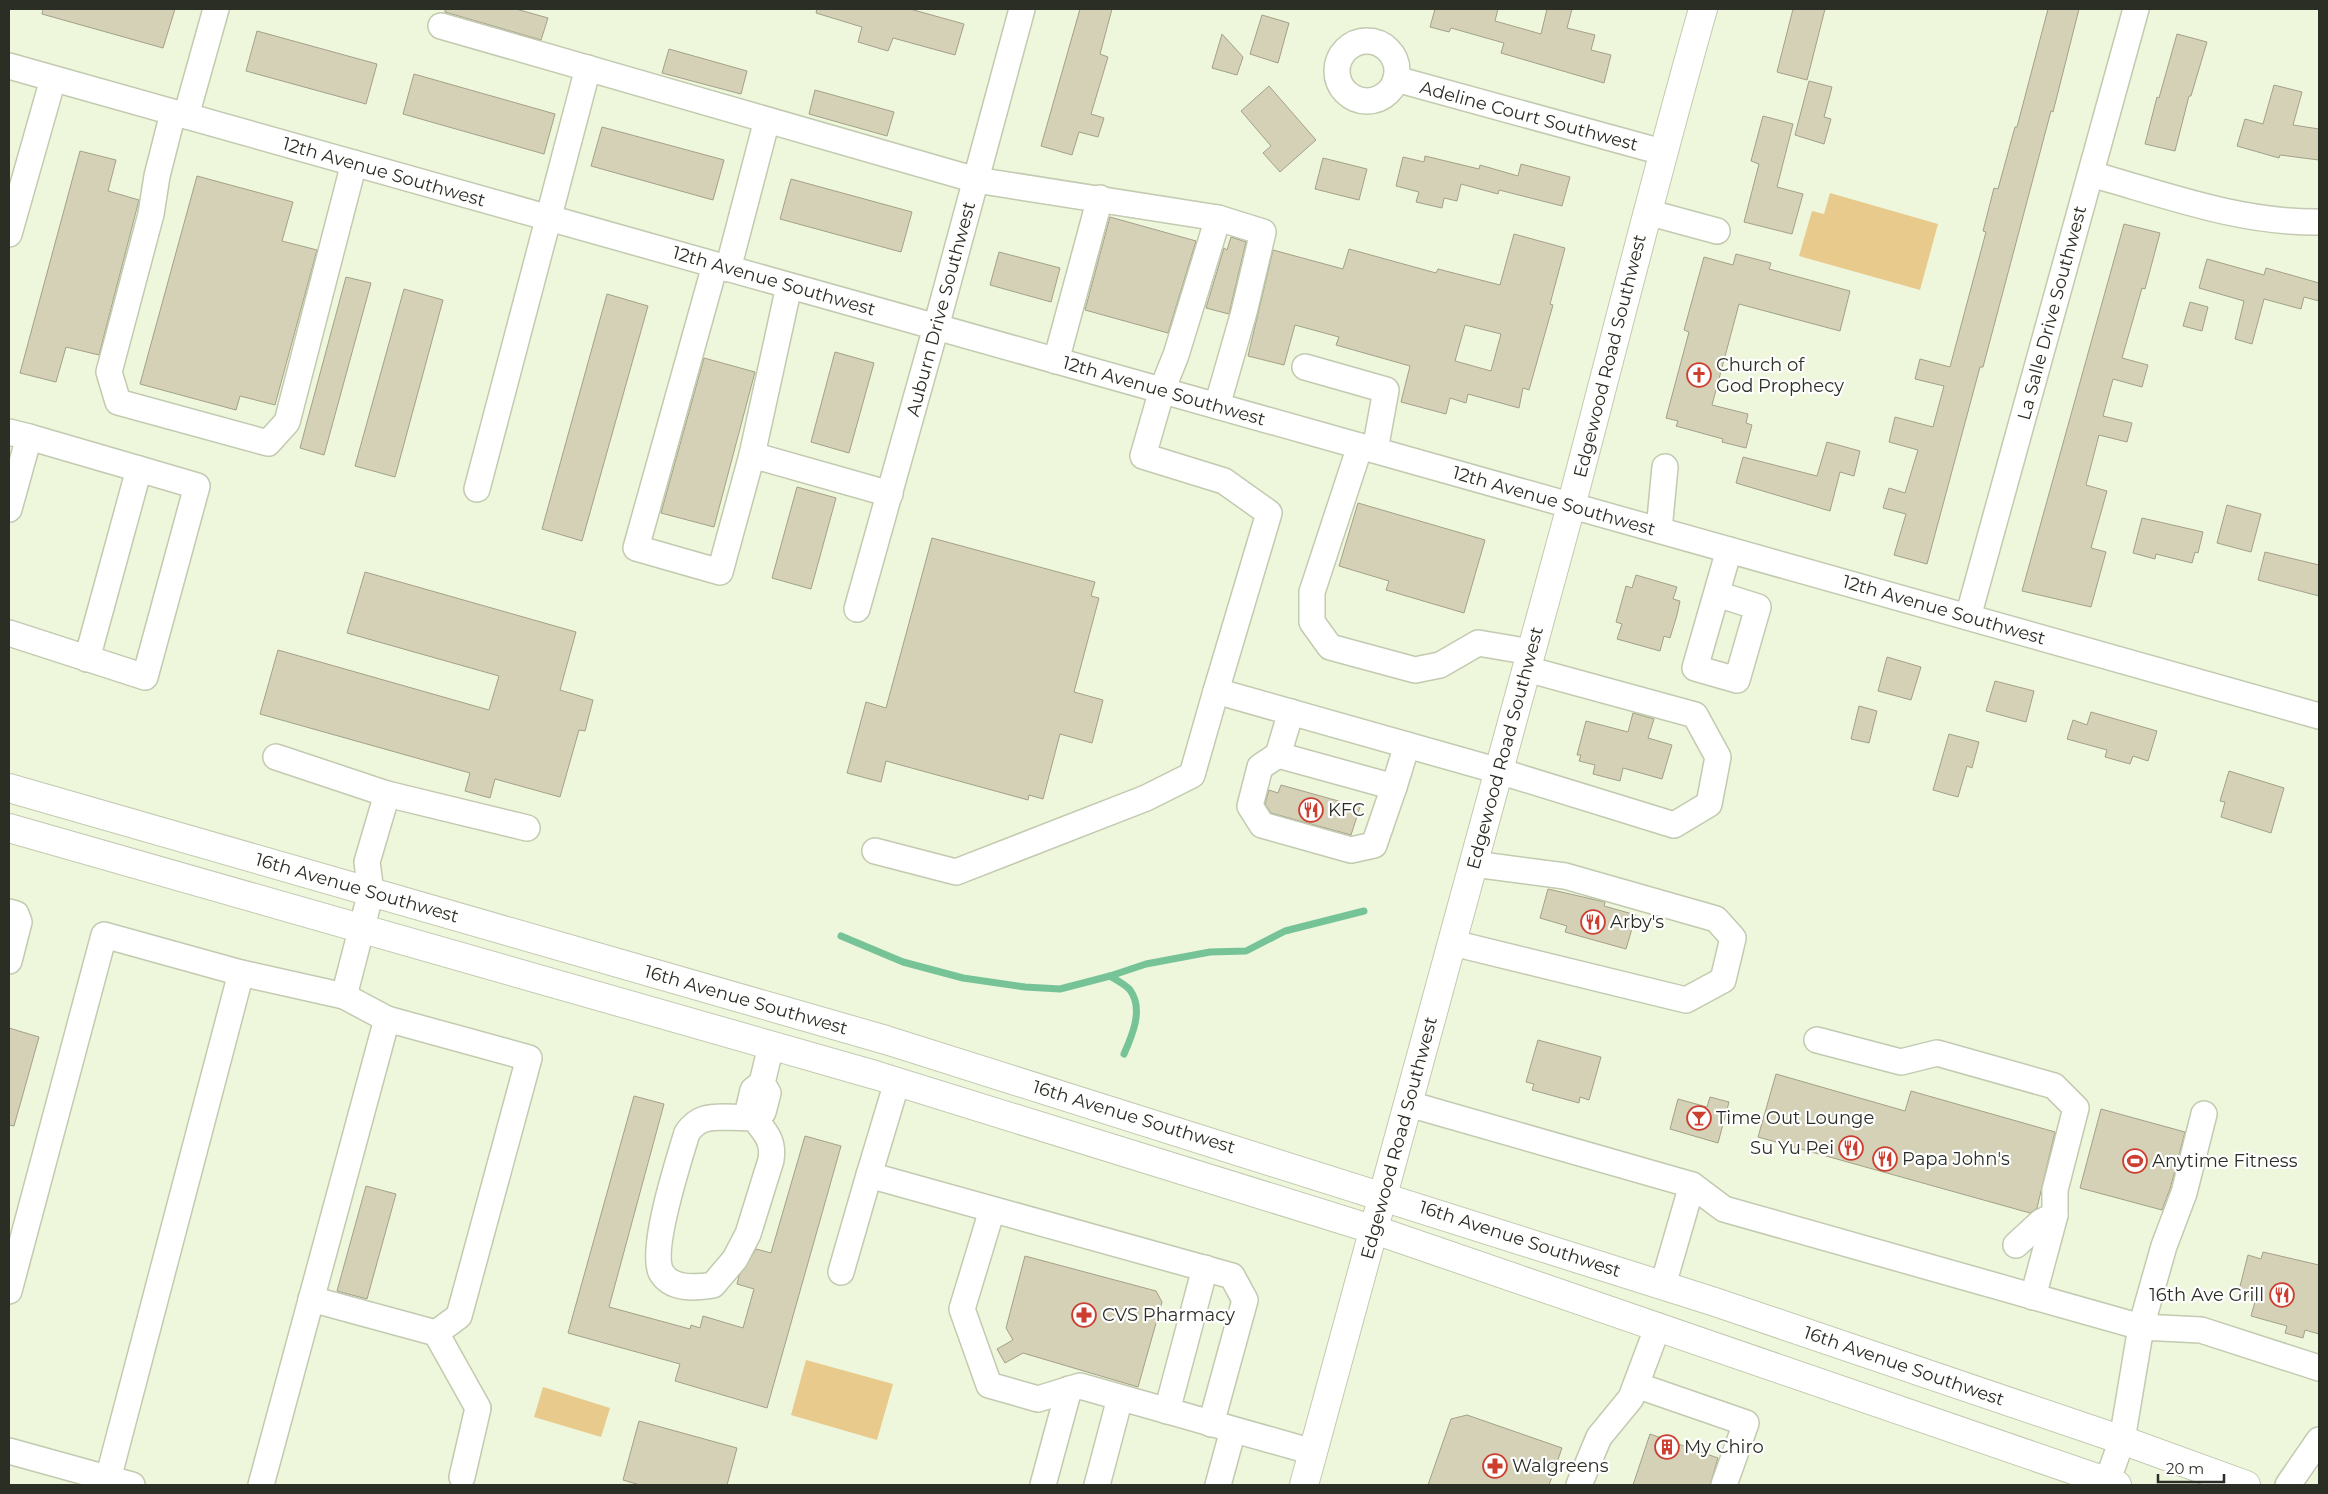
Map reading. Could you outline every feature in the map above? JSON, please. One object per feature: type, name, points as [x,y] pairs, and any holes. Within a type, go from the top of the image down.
[{"type":"main road","name":"Edgewood Road Southwest","points":[[1304,1485],[1571,506],[1662,152],[1703,9]]},
{"type":"main road","name":"16th Avenue Southwest","points":[[9,788],[886,1040],[1664,1285],[2122,1440],[2246,1485]]},
{"type":"main road","name":"16th Avenue Southwest","points":[[9,828],[897,1082],[1375,1230],[1658,1326],[2110,1484]]},
{"type":"street","points":[[216,9],[157,176],[151,214],[109,372],[118,402],[268,443],[287,422],[354,163]]},
{"type":"street","name":"Auburn Drive Southwest","points":[[857,609],[1022,9]]},
{"type":"street","name":"La Salle Drive Southwest","points":[[1968,617],[2136,9]]},
{"type":"street","points":[[440,26],[976,180],[1218,218],[1263,232],[1244,312],[1217,406]]},
{"type":"street","name":"12th Avenue Southwest","points":[[9,66],[2319,716]]},
{"type":"street","points":[[477,489],[588,68]]},
{"type":"street","points":[[9,234],[53,78]]},
{"type":"street","name":"Adeline Court Southwest","points":[[1396,80],[1662,152]]},
{"type":"street","points":[[767,120],[636,548],[720,572],[752,455],[789,286]]},
{"type":"street","points":[[2091,174],[2199,206],[2285,222],[2319,222]]},
{"type":"street","points":[[1056,361],[1100,198]]},
{"type":"street","points":[[1647,212],[1717,231]]},
{"type":"street","points":[[876,851],[956,872],[1146,798],[1192,775],[1269,513],[1224,481],[1143,456],[1162,390],[1176,355],[1218,218]]},
{"type":"street","points":[[1216,691],[1499,771],[1674,825],[1709,804],[1718,757],[1695,715],[1478,644],[1440,665],[1415,670],[1330,647],[1312,622],[1312,592],[1368,448],[1386,390],[1305,367]]},
{"type":"street","points":[[9,509],[19,434],[197,486],[145,677],[9,633]]},
{"type":"street","points":[[752,455],[890,494]]},
{"type":"street","points":[[1658,530],[1665,467]]},
{"type":"street","points":[[87,659],[139,469]]},
{"type":"street","points":[[1717,594],[1729,550]]},
{"type":"street","points":[[1291,712],[1278,755],[1260,766],[1250,806],[1262,825],[1351,850],[1374,845],[1407,745]]},
{"type":"street","points":[[1278,755],[1394,788]]},
{"type":"street","points":[[276,757],[387,794],[527,828]]},
{"type":"street","points":[[344,996],[371,892],[367,862],[387,794]]},
{"type":"street","points":[[1452,943],[1686,1000],[1723,980],[1733,938],[1716,919],[1565,876],[1474,864]]},
{"type":"street","points":[[9,912],[16,914],[19,922],[9,961]]},
{"type":"street","points":[[9,1291],[104,935],[241,974],[344,996],[387,1019],[528,1058],[459,1316],[436,1333]]},
{"type":"street","points":[[108,1478],[241,974]]},
{"type":"street","points":[[261,1485],[387,1019]]},
{"type":"street","points":[[1817,1040],[1901,1062],[1937,1053],[2054,1086],[2076,1108],[2055,1190],[2055,1215],[2032,1297]]},
{"type":"street","points":[[754,1118],[706,1118],[693,1124],[687,1133],[660,1239],[658,1262],[662,1272],[673,1284],[695,1288],[713,1285],[735,1259],[748,1234],[773,1148],[770,1138],[754,1118],[749,1107],[753,1090],[762,1083],[771,1046]]},
{"type":"street","points":[[841,1272],[897,1082]]},
{"type":"street","points":[[1409,1104],[1692,1185],[1724,1209],[2032,1297],[2141,1326],[2201,1330],[2319,1368]]},
{"type":"street","points":[[2110,1484],[2122,1440],[2141,1326],[2164,1246],[2184,1193],[2204,1114]]},
{"type":"street","points":[[869,1174],[1232,1276],[1245,1300],[1222,1427],[1218,1485]]},
{"type":"street","points":[[1664,1285],[1692,1185]]},
{"type":"street","points":[[992,1210],[962,1309],[989,1385],[1038,1399],[1080,1386],[1313,1452]]},
{"type":"street","points":[[2016,1245],[2041,1222],[2055,1215]]},
{"type":"street","points":[[1168,1411],[1205,1268]]},
{"type":"street","points":[[311,1299],[436,1333],[478,1408],[462,1477]]},
{"type":"street","points":[[1579,1485],[1599,1437],[1631,1398],[1658,1326]]},
{"type":"street","points":[[1636,1385],[1746,1423],[1724,1485]]},
{"type":"street","points":[[1043,1485],[1069,1390]]},
{"type":"street","points":[[1097,1485],[1120,1398]]},
{"type":"street","points":[[2288,1485],[2319,1440]]},
{"type":"street","points":[[9,1451],[132,1485]]},
{"type":"shaded area","points":[[1830,193],[1938,224],[1920,290],[1799,256],[1812,211],[1824,214]]},
{"type":"shaded area","points":[[806,1360],[893,1384],[877,1440],[791,1415]]},
{"type":"shaded area","points":[[543,1387],[610,1408],[601,1437],[534,1417]]},
{"type":"building","points":[[43,9],[175,9],[163,48],[42,14]]},
{"type":"building","points":[[445,9],[516,9],[548,18],[541,40],[445,12]]},
{"type":"building","points":[[817,9],[910,9],[964,24],[955,55],[893,38],[888,51],[858,42],[862,27],[816,13]]},
{"type":"building","points":[[1080,9],[1112,9],[1100,54],[1108,57],[1091,114],[1104,118],[1098,137],[1079,132],[1072,155],[1041,146]]},
{"type":"building","points":[[1435,9],[1498,9],[1495,21],[1541,34],[1547,9],[1572,9],[1567,28],[1595,35],[1591,50],[1611,55],[1604,83],[1501,53],[1504,43],[1451,28],[1449,32],[1430,27]]},
{"type":"building","points":[[1793,9],[1825,9],[1807,80],[1777,72]]},
{"type":"building","points":[[2048,9],[2079,9],[2053,112],[2051,111],[1983,367],[1980,367],[1927,564],[1894,555],[1906,514],[1883,508],[1889,488],[1905,493],[1918,450],[1889,442],[1895,417],[1933,427],[1944,386],[1915,379],[1920,359],[1950,367],[1986,232],[1983,231],[1994,188],[1998,189],[2015,127],[2017,127]]},
{"type":"building","points":[[1262,15],[1289,23],[1278,63],[1250,54]]},
{"type":"building","points":[[257,31],[377,64],[366,104],[246,71]]},
{"type":"building","points":[[1222,34],[1243,57],[1237,75],[1212,68]]},
{"type":"building","points":[[2177,34],[2207,42],[2191,96],[2189,96],[2175,151],[2145,144],[2157,97],[2159,98]]},
{"type":"building","points":[[669,49],[747,71],[741,94],[662,73]]},
{"type":"building","points":[[414,74],[555,114],[544,154],[403,114]]},
{"type":"building","points":[[1809,81],[1832,87],[1824,117],[1831,119],[1824,144],[1795,135]]},
{"type":"building","points":[[2274,85],[2302,92],[2293,125],[2319,129],[2319,160],[2280,155],[2279,158],[2237,146],[2245,119],[2263,124]]},
{"type":"building","points":[[1269,86],[1316,140],[1280,172],[1263,153],[1271,146],[1241,111]]},
{"type":"building","points":[[815,90],[894,112],[887,136],[809,114]]},
{"type":"building","points":[[1763,116],[1793,124],[1777,187],[1803,194],[1792,234],[1744,222],[1759,164],[1751,161]]},
{"type":"building","points":[[602,127],[724,160],[713,200],[591,166]]},
{"type":"building","points":[[80,151],[116,160],[108,191],[139,200],[99,355],[66,347],[56,382],[20,373]]},
{"type":"building","points":[[1425,156],[1479,169],[1480,165],[1518,176],[1521,164],[1570,177],[1562,206],[1499,190],[1498,194],[1461,184],[1457,201],[1444,198],[1442,208],[1416,202],[1419,192],[1396,186],[1403,157],[1424,162]]},
{"type":"building","points":[[1323,158],[1367,169],[1359,200],[1315,189]]},
{"type":"building","points":[[197,176],[293,202],[282,241],[317,250],[275,405],[240,396],[236,410],[140,384]]},
{"type":"building","points":[[791,179],[912,212],[901,252],[780,219]]},
{"type":"building","points":[[1110,217],[1196,241],[1168,333],[1085,310]]},
{"type":"building","points":[[2124,224],[2160,233],[2145,289],[2142,288],[2122,358],[2148,365],[2142,387],[2113,379],[2103,416],[2132,423],[2127,442],[2099,435],[2086,485],[2107,491],[2091,548],[2106,552],[2091,607],[2022,591]]},
{"type":"building","points":[[1514,234],[1565,248],[1550,304],[1553,305],[1529,390],[1523,388],[1519,408],[1468,394],[1466,403],[1450,398],[1446,414],[1401,402],[1410,366],[1336,345],[1339,337],[1295,325],[1284,365],[1248,356],[1273,250],[1343,269],[1349,249],[1436,273],[1438,269],[1500,285]],"holes":[[[1465,325],[1501,334],[1491,371],[1455,361]]]},
{"type":"building","points":[[1231,237],[1246,242],[1229,314],[1206,308],[1224,248],[1227,250]]},
{"type":"building","points":[[999,252],[1060,268],[1051,302],[990,285]]},
{"type":"building","name":"Church of God Prophecy","points":[[1736,254],[1771,263],[1769,269],[1850,291],[1840,331],[1739,304],[1712,405],[1748,414],[1746,423],[1752,425],[1746,448],[1722,442],[1723,439],[1676,426],[1678,421],[1666,418],[1689,332],[1684,330],[1704,257],[1733,265]]},
{"type":"building","points":[[2207,259],[2264,275],[2266,268],[2319,283],[2319,301],[2304,297],[2301,309],[2264,299],[2252,344],[2235,339],[2244,301],[2199,288]]},
{"type":"building","points":[[346,277],[371,283],[324,455],[300,448]]},
{"type":"building","points":[[404,289],[443,300],[395,477],[355,466]]},
{"type":"building","points":[[607,294],[648,306],[582,541],[542,529]]},
{"type":"building","points":[[2190,302],[2208,307],[2202,331],[2183,326]]},
{"type":"building","points":[[835,352],[874,363],[849,453],[811,442]]},
{"type":"building","points":[[704,358],[755,372],[714,527],[661,513]]},
{"type":"building","points":[[1827,442],[1860,451],[1854,476],[1840,472],[1830,511],[1736,483],[1743,457],[1817,476]]},
{"type":"building","points":[[797,487],[836,498],[811,589],[772,578]]},
{"type":"building","points":[[1358,503],[1485,540],[1464,613],[1386,590],[1389,581],[1339,566]]},
{"type":"building","points":[[2227,505],[2261,514],[2251,552],[2217,543]]},
{"type":"building","points":[[2142,518],[2203,532],[2198,553],[2195,552],[2192,563],[2156,554],[2155,559],[2133,553]]},
{"type":"building","points":[[932,538],[1095,582],[1091,596],[1099,598],[1074,692],[1103,700],[1092,743],[1060,734],[1043,799],[1029,795],[1028,800],[886,761],[881,782],[847,773],[866,702],[886,708]]},
{"type":"building","points":[[2265,552],[2319,565],[2319,596],[2258,580]]},
{"type":"building","points":[[365,572],[576,632],[560,690],[593,700],[585,731],[579,730],[560,797],[495,779],[490,798],[465,791],[470,773],[260,714],[278,650],[489,710],[499,676],[347,633]]},
{"type":"building","points":[[1636,575],[1677,587],[1673,599],[1680,601],[1677,615],[1670,638],[1664,636],[1660,651],[1617,639],[1622,624],[1616,622],[1626,586],[1632,588]]},
{"type":"building","points":[[1887,657],[1921,667],[1911,700],[1878,691]]},
{"type":"building","points":[[1995,681],[2034,691],[2026,722],[1986,711]]},
{"type":"building","points":[[1859,706],[1877,711],[1869,743],[1851,739]]},
{"type":"building","points":[[2091,712],[2157,731],[2148,761],[2133,756],[2130,764],[2105,757],[2107,750],[2067,739],[2073,720],[2087,725]]},
{"type":"building","points":[[1633,713],[1654,719],[1648,738],[1672,745],[1662,779],[1623,768],[1620,781],[1593,774],[1595,765],[1579,761],[1581,755],[1577,755],[1586,721],[1628,732]]},
{"type":"building","points":[[1949,734],[1979,742],[1972,768],[1967,766],[1958,797],[1933,790]]},
{"type":"building","points":[[2229,771],[2284,788],[2271,833],[2221,817],[2225,802],[2220,801]]},
{"type":"building","name":"KFC","points":[[1281,785],[1360,807],[1351,835],[1271,813],[1265,804],[1269,790],[1278,793]]},
{"type":"building","name":"Arby's","points":[[1548,889],[1605,902],[1604,906],[1636,915],[1626,949],[1565,932],[1567,926],[1540,918]]},
{"type":"building","points":[[9,1028],[39,1037],[14,1126],[9,1125]]},
{"type":"building","points":[[1538,1040],[1601,1057],[1589,1100],[1580,1097],[1579,1103],[1532,1090],[1534,1084],[1526,1082]]},
{"type":"building","points":[[1776,1074],[1905,1111],[1911,1091],[2055,1132],[2037,1208],[2030,1213],[1758,1137]]},
{"type":"building","points":[[634,1096],[664,1104],[609,1307],[690,1329],[691,1325],[700,1328],[703,1316],[743,1328],[754,1289],[737,1284],[739,1276],[756,1249],[771,1253],[805,1136],[841,1146],[767,1408],[675,1381],[680,1364],[568,1333]]},
{"type":"building","name":"Time Out Lounge","points":[[1710,1097],[1729,1102],[1718,1143],[1670,1129],[1678,1099],[1707,1107]]},
{"type":"building","name":"Anytime Fitness","points":[[2101,1109],[2185,1132],[2170,1189],[2162,1210],[2080,1188]]},
{"type":"building","points":[[366,1186],[396,1194],[367,1299],[337,1291]]},
{"type":"building","name":"16th Ave Grill","points":[[2263,1252],[2319,1265],[2319,1334],[2305,1330],[2303,1338],[2285,1333],[2287,1326],[2251,1316],[2256,1298],[2238,1294],[2248,1255],[2261,1259]]},
{"type":"building","name":"CVS Pharmacy","points":[[1025,1256],[1156,1291],[1162,1302],[1138,1387],[1023,1353],[1005,1363],[997,1349],[1013,1340],[1006,1328]]},
{"type":"building","name":"Walgreens","points":[[1467,1415],[1562,1448],[1549,1485],[1428,1485],[1451,1419]]},
{"type":"building","points":[[639,1421],[737,1448],[727,1485],[640,1485],[623,1480]]},
{"type":"building","name":"My Chiro","points":[[1650,1434],[1718,1458],[1710,1485],[1633,1485]]},
{"type":"waterway","points":[[841,936],[903,962],[963,978],[1025,987],[1060,989],[1146,964],[1210,952],[1246,951],[1285,931],[1364,911]]},
{"type":"waterway","points":[[1110,976],[1130,990],[1136,1005],[1135,1022],[1124,1054]]},
{"type":"place","name":"Church of God Prophecy","points":[[1699,375]]},
{"type":"place","name":"KFC","points":[[1311,810]]},
{"type":"place","name":"Arby's","points":[[1593,922]]},
{"type":"place","name":"Time Out Lounge","points":[[1699,1118]]},
{"type":"place","name":"Su Yu Pei","points":[[1851,1148]]},
{"type":"place","name":"Papa John's","points":[[1885,1159]]},
{"type":"place","name":"Anytime Fitness","points":[[2135,1161]]},
{"type":"place","name":"16th Ave Grill","points":[[2282,1295]]},
{"type":"place","name":"CVS Pharmacy","points":[[1084,1315]]},
{"type":"place","name":"My Chiro","points":[[1667,1447]]},
{"type":"place","name":"Walgreens","points":[[1495,1466]]}]
